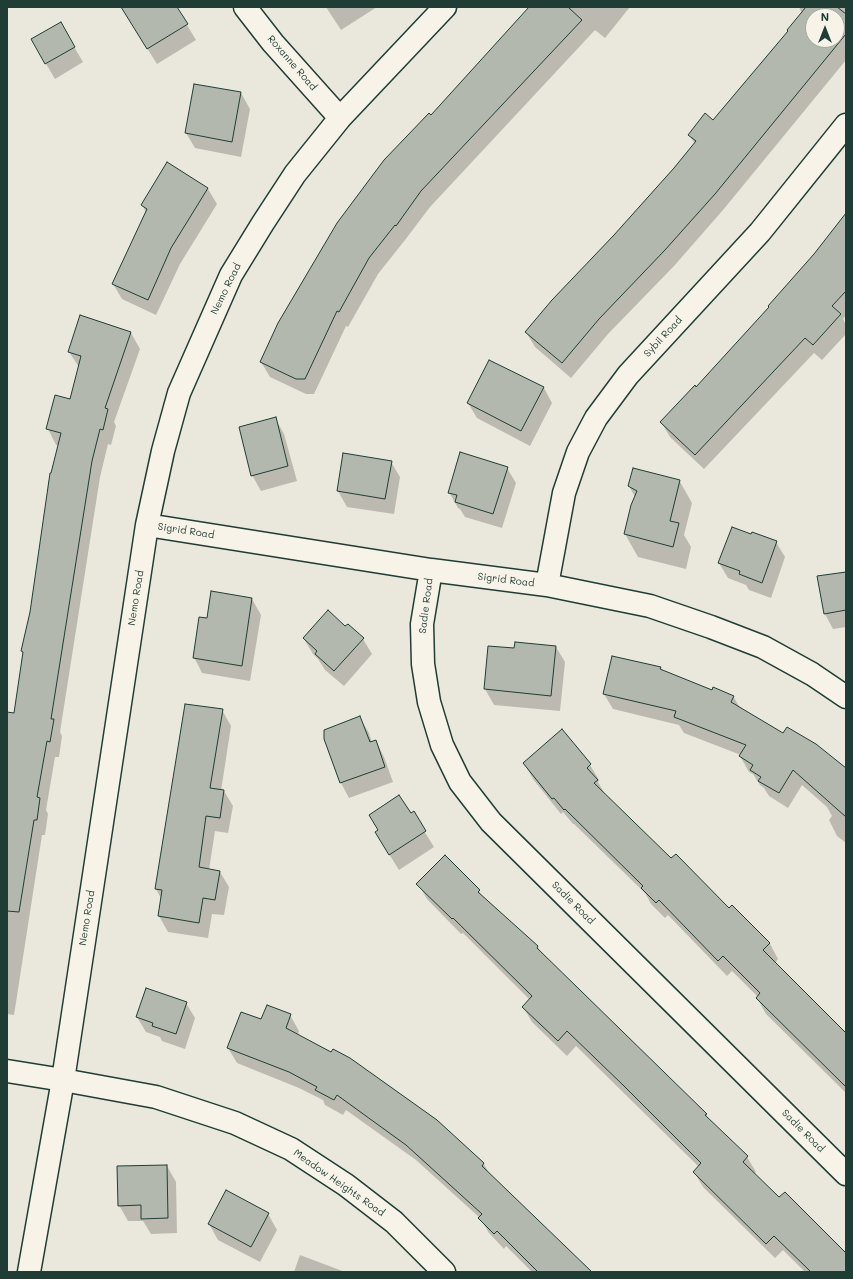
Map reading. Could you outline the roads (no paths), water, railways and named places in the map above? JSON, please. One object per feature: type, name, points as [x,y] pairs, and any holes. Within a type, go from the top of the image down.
[{"type":"street","name":"Roxanne Road","points":[[245,7],[273,43],[340,118]]},
{"type":"street","name":"Nemo Road","points":[[29,1272],[63,1080],[147,525],[163,451],[179,393],[231,275],[295,174],[340,118],[445,7]]},
{"type":"street","name":"Sybil Road","points":[[547,585],[564,494],[578,452],[596,418],[628,375],[760,232],[846,125]]},
{"type":"street","name":"Sigrid Road","points":[[147,525],[431,570],[547,585],[650,606],[763,647],[812,674],[846,696]]},
{"type":"street","name":"Sadie Road","points":[[431,570],[422,624],[423,664],[429,702],[442,746],[460,782],[491,822],[846,1174]]},
{"type":"street","name":"Meadow Heights Road","points":[[7,1071],[156,1097],[235,1123],[291,1149],[346,1185],[394,1222],[444,1272]]}]
